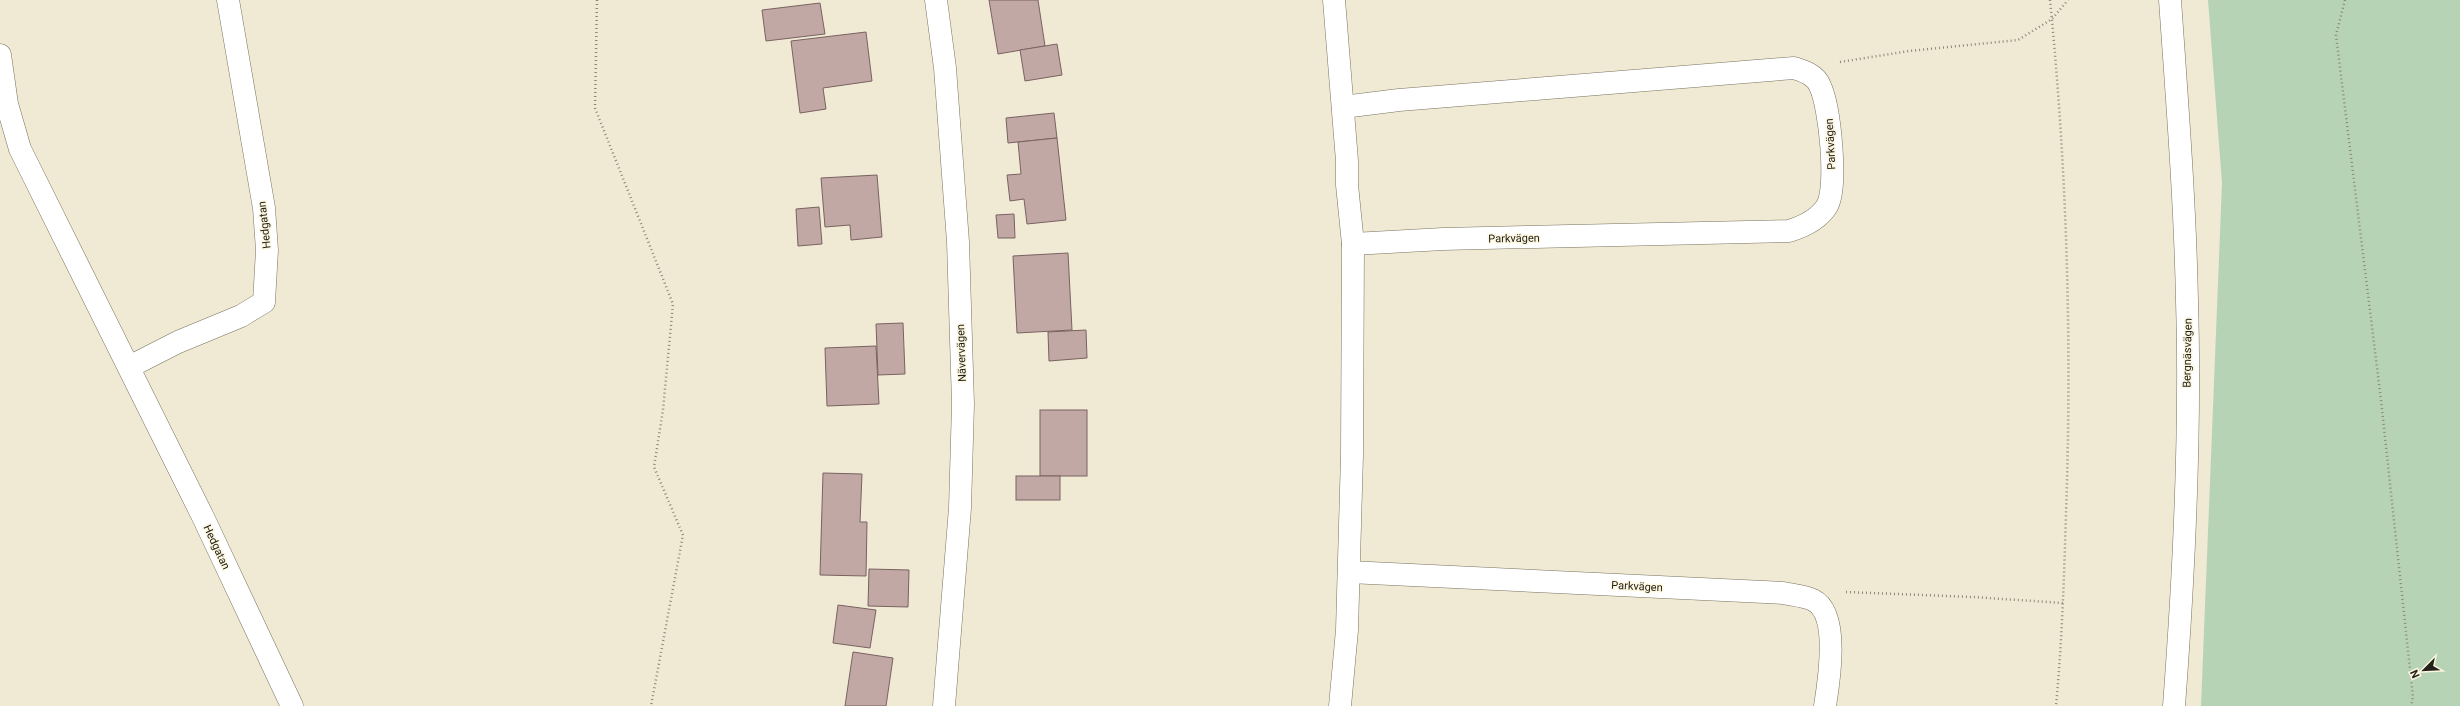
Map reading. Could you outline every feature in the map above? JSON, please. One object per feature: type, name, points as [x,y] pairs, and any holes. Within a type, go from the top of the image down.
[{"type":"street","name":"Hedgatan","points":[[129,367],[178,342],[241,316],[264,302],[267,250],[264,208],[228,0]]},
{"type":"street","name":"Nävervägen","points":[[936,0],[946,68],[958,242],[963,404],[960,508],[944,706]]},
{"type":"street","points":[[1334,0],[1347,161],[1347,185],[1353,244],[1352,455],[1349,572],[1340,706]]},
{"type":"street","name":"Bergnäsvägen","points":[[2170,0],[2182,161],[2187,303],[2186,480],[2174,706]]},
{"type":"street","name":"Hedgatan","points":[[0,55],[7,104],[20,149],[129,367],[292,706]]},
{"type":"street","points":[[1343,107],[1399,100],[1794,68],[1808,73],[1820,85]]},
{"type":"street","name":"Parkvägen","points":[[1353,244],[1443,240],[1789,231],[1803,226],[1816,216],[1826,206],[1832,190],[1830,124],[1820,85]]},
{"type":"street","name":"Parkvägen","points":[[1349,572],[1783,593],[1814,600],[1823,609]]},
{"type":"street","points":[[1823,609],[1830,627],[1825,706]]},
{"type":"path","points":[[597,0],[595,108],[673,304],[663,410],[654,467],[683,535],[651,706]]},
{"type":"path","points":[[2050,0],[2066,206],[2068,450],[2063,604],[2056,706]]},
{"type":"path","points":[[1820,85],[1842,60],[2018,40],[2052,20],[2068,0]]},
{"type":"path","points":[[2345,0],[2336,35],[2381,408],[2413,697],[2411,706]]},
{"type":"path","points":[[1823,609],[1846,592],[1973,597],[2063,604]]},
{"type":"green space","points":[[2208,0],[2460,0],[2460,706],[2201,706],[2222,183]]},
{"type":"building","points":[[989,0],[1038,0],[1045,46],[998,54]]},
{"type":"building","points":[[820,3],[825,34],[766,41],[762,10]]},
{"type":"building","points":[[866,32],[872,81],[823,88],[826,109],[800,113],[791,41]]},
{"type":"building","points":[[1057,44],[1062,75],[1025,81],[1020,50]]},
{"type":"building","points":[[1054,113],[1057,138],[1008,143],[1006,118]]},
{"type":"building","points":[[1057,138],[1066,220],[1027,224],[1024,199],[1010,201],[1007,175],[1021,174],[1018,142]]},
{"type":"building","points":[[877,175],[882,237],[851,240],[850,225],[825,227],[821,178]]},
{"type":"building","points":[[819,207],[822,244],[798,246],[796,209]]},
{"type":"building","points":[[1014,214],[1015,238],[998,238],[996,215]]},
{"type":"building","points":[[1068,253],[1072,330],[1017,333],[1013,256]]},
{"type":"building","points":[[903,323],[905,374],[878,375],[876,324]]},
{"type":"building","points":[[1086,330],[1087,358],[1049,361],[1048,332]]},
{"type":"building","points":[[876,346],[879,404],[827,406],[825,348]]},
{"type":"building","points":[[1040,410],[1087,410],[1087,476],[1040,476]]},
{"type":"building","points":[[823,473],[862,474],[860,522],[867,522],[866,576],[820,575]]},
{"type":"building","points":[[1016,476],[1060,476],[1060,500],[1016,500]]},
{"type":"building","points":[[869,569],[909,570],[908,607],[868,606]]},
{"type":"building","points":[[838,605],[876,610],[870,648],[833,643]]},
{"type":"building","points":[[853,652],[893,658],[886,706],[845,706]]}]
